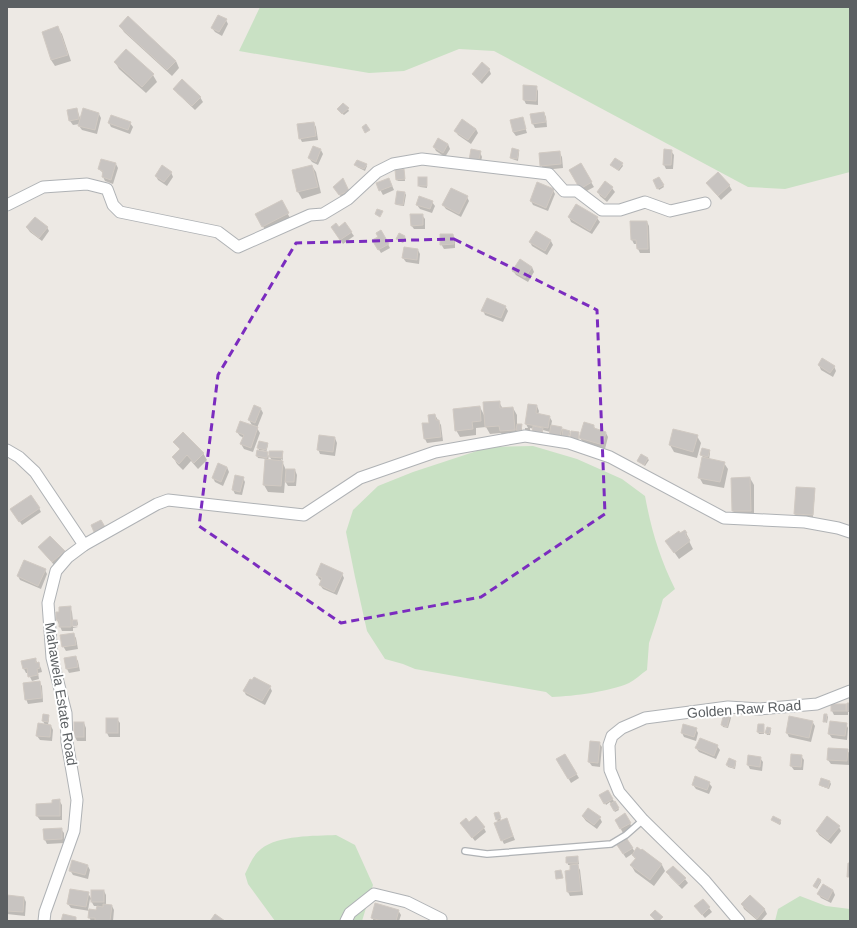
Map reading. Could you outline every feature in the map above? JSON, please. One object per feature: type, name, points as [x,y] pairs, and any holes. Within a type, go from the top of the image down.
[{"type":"street","points":[[7,206],[44,187],[87,184],[107,189],[113,205],[120,212],[218,232],[238,247],[310,215],[323,214],[348,199],[376,172],[393,164],[422,159],[549,174],[564,191],[577,191],[602,210],[620,210],[645,202],[670,211],[705,204]]},
{"type":"street","name":"Mahawela Estate Road","points":[[44,921],[45,912],[74,831],[77,800],[67,742],[66,713],[52,658],[48,603],[56,571],[68,557],[84,545],[157,504],[168,500],[304,515],[360,478],[434,452],[525,436],[569,443],[610,457],[724,518],[805,522],[838,528],[850,532]]},
{"type":"street","points":[[7,450],[19,457],[35,472],[84,545]]},
{"type":"street","name":"Golden Raw Road","points":[[739,921],[705,881],[643,820],[619,792],[610,770],[609,745],[612,736],[622,728],[645,718],[728,708],[760,709],[816,704],[850,691]]},
{"type":"street","points":[[346,921],[350,913],[374,894],[407,902],[441,919]]},
{"type":"lane","points":[[465,850],[487,854],[610,844],[626,835],[643,820]]},
{"type":"highlighted area","points":[[454,239],[597,310],[605,514],[481,597],[341,623],[199,526],[218,375],[296,243]]},
{"type":"green space","points":[[260,7],[850,7],[850,172],[785,189],[748,187],[494,51],[459,49],[404,71],[369,73],[239,51]]},
{"type":"green space","points":[[533,446],[577,459],[622,479],[645,496],[657,544],[675,589],[663,599],[649,643],[647,670],[629,683],[611,689],[581,695],[552,697],[546,692],[415,669],[385,659],[367,631],[355,577],[346,532],[353,510],[378,486],[413,472],[489,447]]},
{"type":"green space","points":[[336,835],[355,845],[373,885],[362,921],[275,921],[248,884],[245,874],[256,854],[268,844],[277,841],[297,837]]},
{"type":"green space","points":[[800,896],[826,906],[850,909],[850,921],[775,921],[778,909]]},
{"type":"building","points":[[218,15],[227,19],[219,32],[211,28]]},
{"type":"building","points":[[128,16],[176,61],[167,70],[119,26]]},
{"type":"building","points":[[58,26],[68,55],[51,60],[42,32]]},
{"type":"building","points":[[126,49],[154,74],[142,87],[114,62]]},
{"type":"building","points":[[482,62],[490,69],[480,81],[472,74]]},
{"type":"building","points":[[182,79],[201,97],[192,106],[173,89]]},
{"type":"building","points":[[523,85],[537,86],[536,101],[523,100]]},
{"type":"building","points":[[343,103],[349,108],[342,114],[337,109]]},
{"type":"building","points":[[77,108],[79,119],[69,121],[67,110]]},
{"type":"building","points":[[83,108],[99,113],[95,130],[78,126]]},
{"type":"building","points":[[544,112],[546,122],[532,124],[530,114]]},
{"type":"building","points":[[111,115],[131,122],[128,130],[108,123]]},
{"type":"building","points":[[523,117],[526,129],[513,132],[510,120]]},
{"type":"building","points":[[462,119],[476,129],[468,140],[454,131]]},
{"type":"building","points":[[314,122],[316,136],[299,139],[297,124]]},
{"type":"building","points":[[366,124],[370,130],[365,133],[362,127]]},
{"type":"building","points":[[438,138],[448,144],[443,153],[433,147]]},
{"type":"building","points":[[313,146],[321,149],[316,162],[308,158]]},
{"type":"building","points":[[512,148],[519,150],[517,159],[510,158]]},
{"type":"building","points":[[471,149],[481,151],[478,163],[469,160]]},
{"type":"building","points":[[664,149],[672,150],[671,165],[663,165]]},
{"type":"building","points":[[560,151],[561,164],[540,166],[539,153]]},
{"type":"building","points":[[615,158],[623,163],[618,170],[610,165]]},
{"type":"building","points":[[101,159],[116,163],[111,180],[102,177],[103,171],[98,169]]},
{"type":"building","points":[[357,160],[367,164],[364,169],[354,165]]},
{"type":"building","points":[[581,163],[592,182],[580,189],[569,170]]},
{"type":"building","points":[[162,165],[172,172],[164,182],[155,176]]},
{"type":"building","points":[[312,165],[318,187],[297,192],[292,170]]},
{"type":"building","points":[[404,169],[405,179],[396,180],[395,170]]},
{"type":"building","points":[[718,172],[730,185],[718,196],[706,183]]},
{"type":"building","points":[[418,177],[427,177],[427,186],[418,186]]},
{"type":"building","points":[[659,177],[664,185],[657,189],[653,180]]},
{"type":"building","points":[[343,178],[349,191],[339,195],[333,187]]},
{"type":"building","points":[[389,178],[392,186],[379,191],[376,183]]},
{"type":"building","points":[[605,181],[613,187],[605,198],[597,192]]},
{"type":"building","points":[[537,182],[554,189],[546,208],[530,201]]},
{"type":"building","points":[[451,188],[468,196],[459,214],[442,205]]},
{"type":"building","points":[[397,191],[405,192],[403,205],[395,204]]},
{"type":"building","points":[[419,196],[433,201],[430,209],[416,205]]},
{"type":"building","points":[[282,200],[289,213],[262,227],[255,214]]},
{"type":"building","points":[[576,204],[598,217],[590,231],[568,217]]},
{"type":"building","points":[[377,209],[383,211],[380,217],[375,214]]},
{"type":"building","points":[[410,214],[423,214],[423,225],[411,226]]},
{"type":"building","points":[[35,217],[48,227],[39,238],[26,227]]},
{"type":"building","points":[[630,221],[647,221],[648,249],[637,249],[636,240],[631,240]]},
{"type":"building","points":[[345,222],[352,232],[340,240],[331,227],[336,223],[339,227]]},
{"type":"building","points":[[381,230],[389,244],[378,250],[372,240],[378,237],[376,233]]},
{"type":"building","points":[[536,231],[551,240],[545,251],[529,242]]},
{"type":"building","points":[[399,233],[405,236],[402,242],[396,239]]},
{"type":"building","points":[[440,234],[453,234],[454,244],[440,245]]},
{"type":"building","points":[[404,247],[418,249],[417,260],[402,258]]},
{"type":"building","points":[[520,259],[532,267],[525,278],[512,271]]},
{"type":"building","points":[[487,298],[506,306],[501,318],[481,311]]},
{"type":"building","points":[[822,358],[835,366],[830,373],[818,365]]},
{"type":"building","points":[[500,401],[500,408],[513,407],[515,430],[500,431],[499,426],[485,427],[483,402]]},
{"type":"building","points":[[528,404],[537,405],[536,413],[550,416],[548,428],[525,424]]},
{"type":"building","points":[[254,405],[261,408],[255,423],[248,420]]},
{"type":"building","points":[[480,406],[481,421],[472,422],[473,429],[455,431],[453,409]]},
{"type":"building","points":[[435,414],[436,420],[439,420],[441,437],[424,439],[422,423],[429,423],[428,415]]},
{"type":"building","points":[[240,421],[258,427],[251,448],[240,444],[244,435],[236,432]]},
{"type":"building","points":[[584,422],[594,425],[594,428],[606,432],[603,445],[579,438]]},
{"type":"building","points":[[517,424],[522,424],[521,431],[516,430]]},
{"type":"building","points":[[551,425],[562,427],[560,437],[549,435]]},
{"type":"building","points":[[533,426],[543,428],[542,434],[532,433]]},
{"type":"building","points":[[563,429],[570,431],[568,437],[562,436]]},
{"type":"building","points":[[673,429],[698,435],[693,452],[669,445]]},
{"type":"building","points":[[571,431],[579,432],[578,441],[570,440]]},
{"type":"building","points":[[183,432],[204,453],[194,463],[187,455],[179,464],[172,457],[180,449],[173,442]]},
{"type":"building","points":[[319,435],[335,437],[333,452],[317,450]]},
{"type":"building","points":[[259,441],[268,443],[266,450],[257,448]]},
{"type":"building","points":[[702,448],[710,450],[708,457],[700,455]]},
{"type":"building","points":[[257,450],[268,452],[267,458],[256,456]]},
{"type":"building","points":[[269,451],[283,451],[282,458],[269,457]]},
{"type":"building","points":[[641,454],[648,458],[644,465],[637,461]]},
{"type":"building","points":[[702,457],[725,462],[720,482],[698,478]]},
{"type":"building","points":[[265,459],[283,461],[281,486],[263,485]]},
{"type":"building","points":[[218,463],[227,467],[221,482],[212,478]]},
{"type":"building","points":[[286,469],[295,469],[294,482],[285,482]]},
{"type":"building","points":[[235,475],[244,477],[240,492],[232,490]]},
{"type":"building","points":[[750,477],[751,511],[732,511],[731,478]]},
{"type":"building","points":[[796,487],[815,488],[813,515],[794,514]]},
{"type":"building","points":[[31,495],[40,508],[19,522],[10,509]]},
{"type":"building","points":[[101,520],[105,527],[94,532],[91,525]]},
{"type":"building","points":[[685,530],[687,533],[685,534],[690,541],[674,553],[665,541],[679,531],[680,533]]},
{"type":"building","points":[[50,536],[65,551],[52,562],[38,547]]},
{"type":"building","points":[[24,560],[46,569],[38,586],[17,576]]},
{"type":"building","points":[[321,563],[343,573],[334,592],[319,585],[322,578],[316,575]]},
{"type":"building","points":[[71,606],[71,627],[59,627],[59,620],[56,620],[56,612],[59,612],[59,607]]},
{"type":"building","points":[[72,620],[77,620],[77,626],[72,626]]},
{"type":"building","points":[[74,633],[76,645],[62,647],[60,635]]},
{"type":"building","points":[[76,656],[78,667],[66,669],[64,658]]},
{"type":"building","points":[[36,658],[36,663],[39,662],[40,668],[37,669],[38,675],[28,677],[27,668],[23,669],[21,661]]},
{"type":"building","points":[[254,677],[271,686],[262,701],[243,691],[250,679],[252,680]]},
{"type":"building","points":[[40,681],[42,698],[25,700],[23,683]]},
{"type":"building","points":[[847,703],[850,703],[850,711],[846,711]]},
{"type":"building","points":[[831,704],[846,704],[846,711],[831,711]]},
{"type":"building","points":[[724,713],[730,715],[727,727],[721,725]]},
{"type":"building","points":[[43,714],[49,715],[48,722],[42,721]]},
{"type":"building","points":[[824,714],[827,714],[826,722],[823,722]]},
{"type":"building","points":[[789,716],[813,721],[809,738],[786,733]]},
{"type":"building","points":[[106,718],[118,718],[118,733],[106,733]]},
{"type":"building","points":[[830,721],[847,723],[845,736],[828,734]]},
{"type":"building","points":[[74,722],[84,722],[84,737],[74,737]]},
{"type":"building","points":[[38,723],[51,725],[50,737],[36,736]]},
{"type":"building","points":[[683,724],[697,728],[694,737],[681,733]]},
{"type":"building","points":[[758,724],[764,724],[764,733],[757,732]]},
{"type":"building","points":[[767,727],[771,728],[769,734],[765,733]]},
{"type":"building","points":[[700,738],[718,745],[714,756],[695,748]]},
{"type":"building","points":[[590,741],[600,742],[598,763],[588,762]]},
{"type":"building","points":[[828,748],[848,749],[847,761],[827,760]]},
{"type":"building","points":[[565,754],[577,774],[568,779],[556,759]]},
{"type":"building","points":[[791,754],[802,755],[801,767],[790,766]]},
{"type":"building","points":[[748,755],[761,757],[760,767],[747,765]]},
{"type":"building","points":[[729,758],[736,761],[734,768],[726,765]]},
{"type":"building","points":[[695,776],[710,782],[707,790],[692,785]]},
{"type":"building","points":[[821,778],[830,781],[828,788],[819,785]]},
{"type":"building","points":[[608,790],[613,799],[604,804],[599,795]]},
{"type":"building","points":[[60,799],[60,816],[36,816],[36,804],[52,803],[52,800]]},
{"type":"building","points":[[615,801],[619,808],[614,811],[610,804]]},
{"type":"building","points":[[588,808],[601,817],[594,825],[582,816]]},
{"type":"building","points":[[499,812],[501,818],[496,820],[494,813]]},
{"type":"building","points":[[625,813],[631,823],[620,829],[615,820]]},
{"type":"building","points":[[476,816],[485,827],[472,838],[460,823],[466,818],[469,822]]},
{"type":"building","points":[[773,816],[781,820],[779,824],[771,820]]},
{"type":"building","points":[[827,816],[840,826],[828,840],[816,831]]},
{"type":"building","points":[[507,818],[513,836],[501,841],[494,823]]},
{"type":"building","points":[[62,828],[62,839],[44,840],[43,829]]},
{"type":"building","points":[[627,839],[633,848],[623,854],[617,845]]},
{"type":"building","points":[[637,847],[662,864],[650,880],[630,865],[636,858],[632,855]]},
{"type":"building","points":[[578,856],[578,863],[566,863],[566,857]]},
{"type":"building","points":[[72,860],[88,865],[85,875],[69,871]]},
{"type":"building","points":[[848,863],[850,863],[850,877],[847,877]]},
{"type":"building","points":[[578,864],[581,891],[567,892],[565,871],[570,870],[570,865]]},
{"type":"building","points":[[673,866],[686,878],[679,885],[666,872]]},
{"type":"building","points":[[561,870],[563,878],[556,879],[555,871]]},
{"type":"building","points":[[818,878],[821,880],[816,888],[813,886]]},
{"type":"building","points":[[823,884],[833,890],[828,900],[817,894]]},
{"type":"building","points":[[70,889],[89,892],[86,907],[67,904]]},
{"type":"building","points":[[91,890],[104,890],[104,902],[91,902]]},
{"type":"building","points":[[7,895],[24,897],[23,912],[7,911]]},
{"type":"building","points":[[750,895],[765,909],[757,919],[741,904]]},
{"type":"building","points":[[703,899],[710,907],[702,915],[694,906]]},
{"type":"building","points":[[375,903],[399,910],[396,921],[382,921],[371,918]]},
{"type":"building","points":[[103,904],[112,905],[110,921],[95,921],[95,918],[88,918],[89,909],[96,910],[97,906],[103,907]]},
{"type":"building","points":[[655,910],[663,917],[659,921],[656,921],[650,915]]},
{"type":"building","points":[[63,914],[76,917],[76,921],[61,921]]},
{"type":"building","points":[[215,914],[225,921],[210,921]]}]
